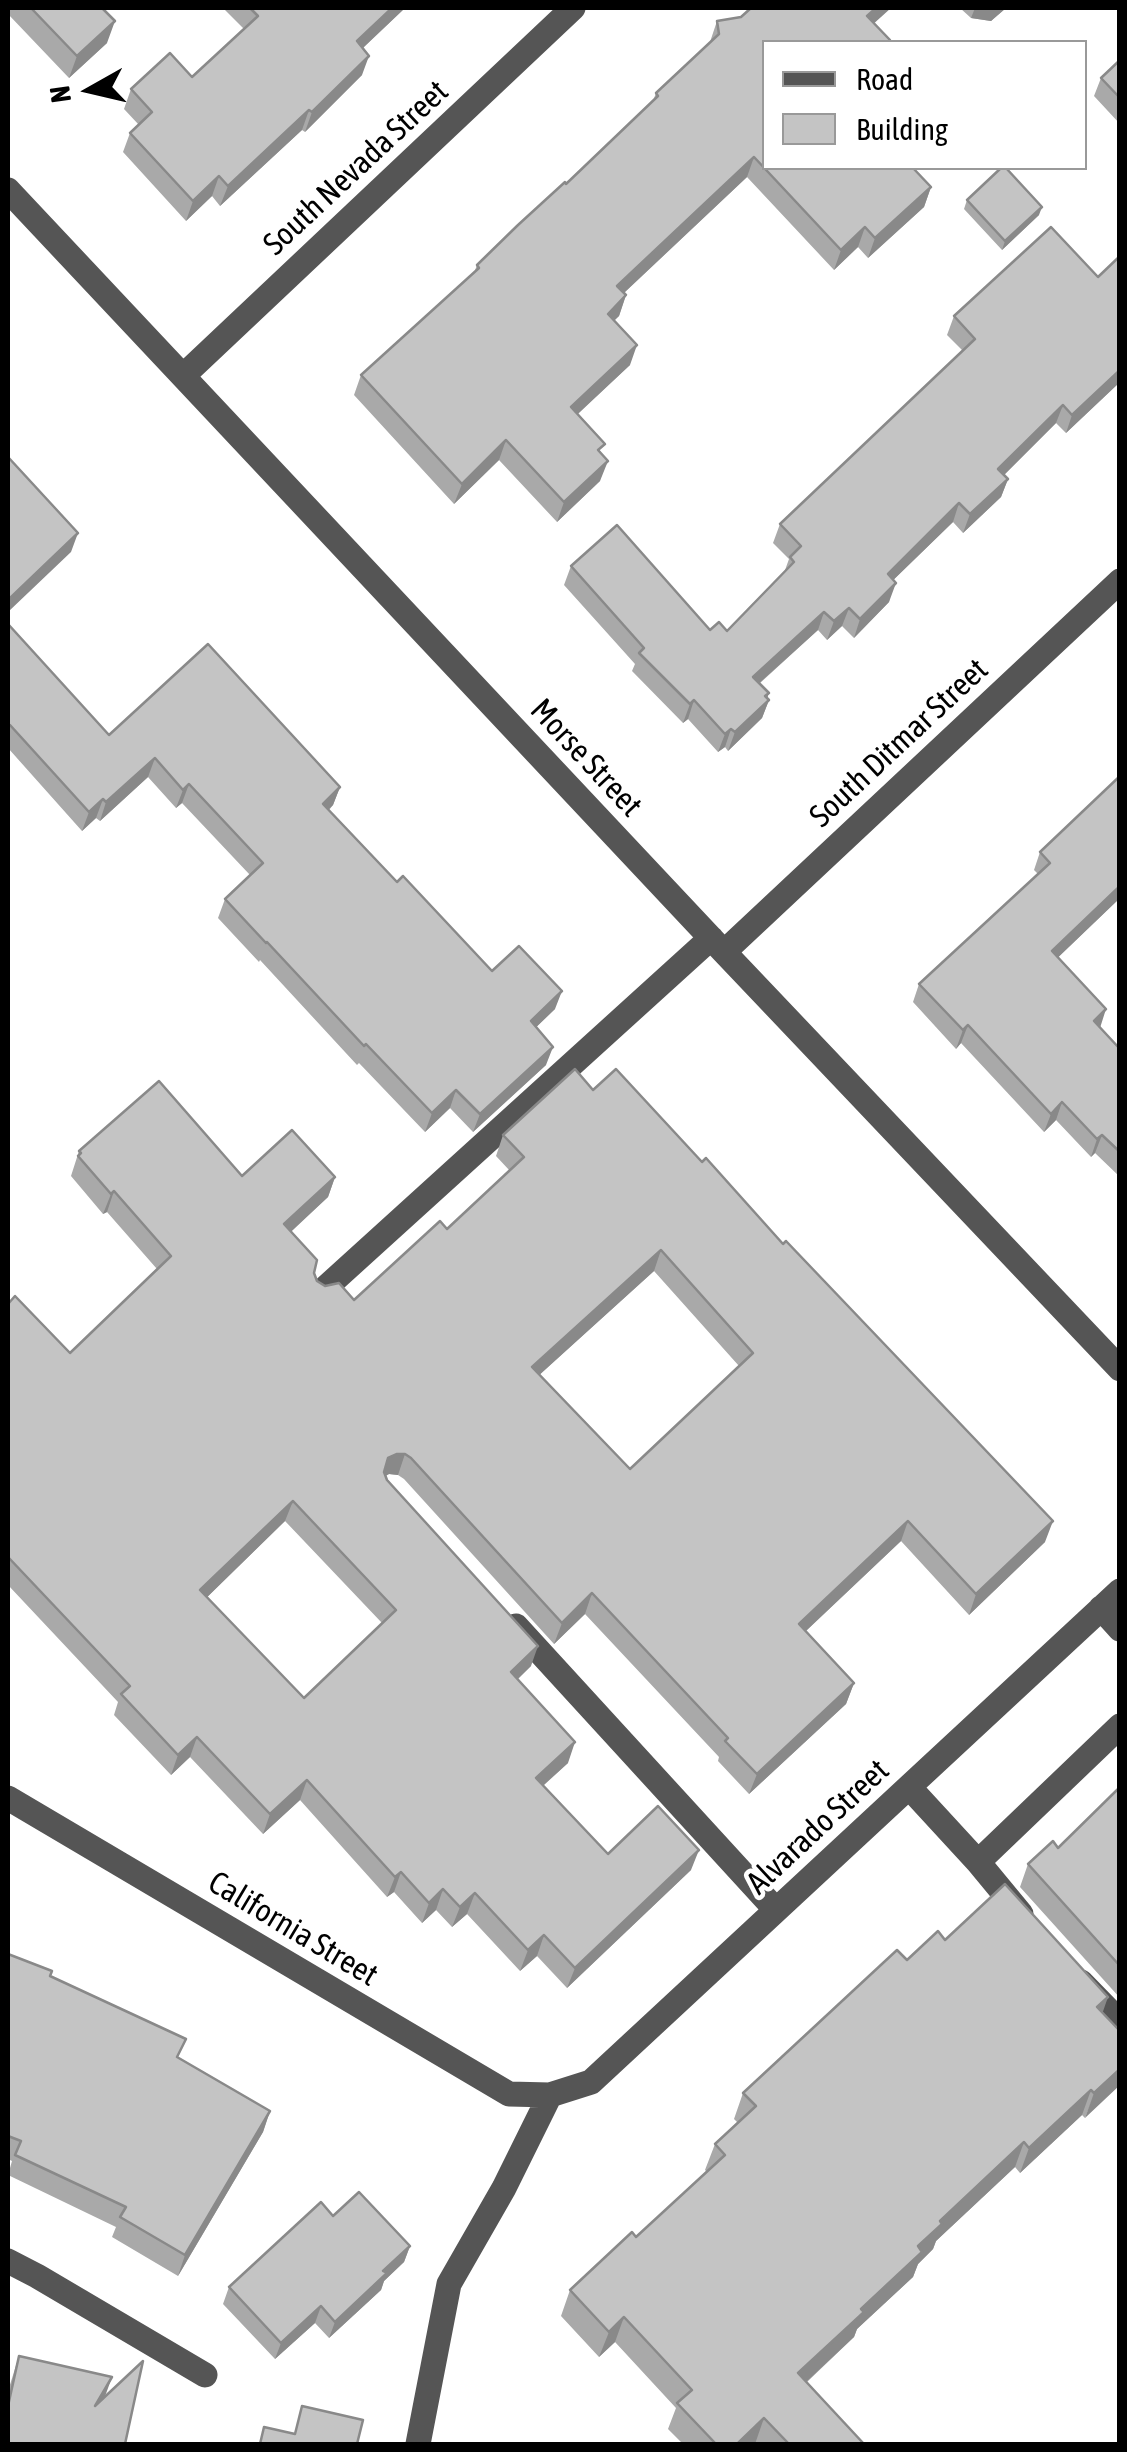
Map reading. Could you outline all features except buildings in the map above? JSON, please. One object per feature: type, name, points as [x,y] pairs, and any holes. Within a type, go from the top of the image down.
[{"type":"street","name":"South Nevada Street","points":[[184,376],[573,8]]},
{"type":"street","name":"Morse Street","points":[[8,190],[1120,1369]]},
{"type":"street","name":"South Ditmar Street","points":[[322,1291],[717,945],[1120,581]]},
{"type":"street","points":[[1110,1599],[1120,1629]]},
{"type":"street","name":"Alvarado Street","points":[[550,2094],[590,2082],[1110,1599]]},
{"type":"street","points":[[498,1606],[776,1910]]},
{"type":"street","points":[[978,1862],[1120,1726]]},
{"type":"street","points":[[908,1787],[1042,1939]]},
{"type":"street","name":"California Street","points":[[8,1798],[508,2094],[550,2094]]},
{"type":"street","points":[[1068,1968],[1120,2022]]},
{"type":"street","points":[[418,2444],[448,2284],[504,2188],[550,2094]]},
{"type":"street","points":[[8,2261],[204,2375]]}]
